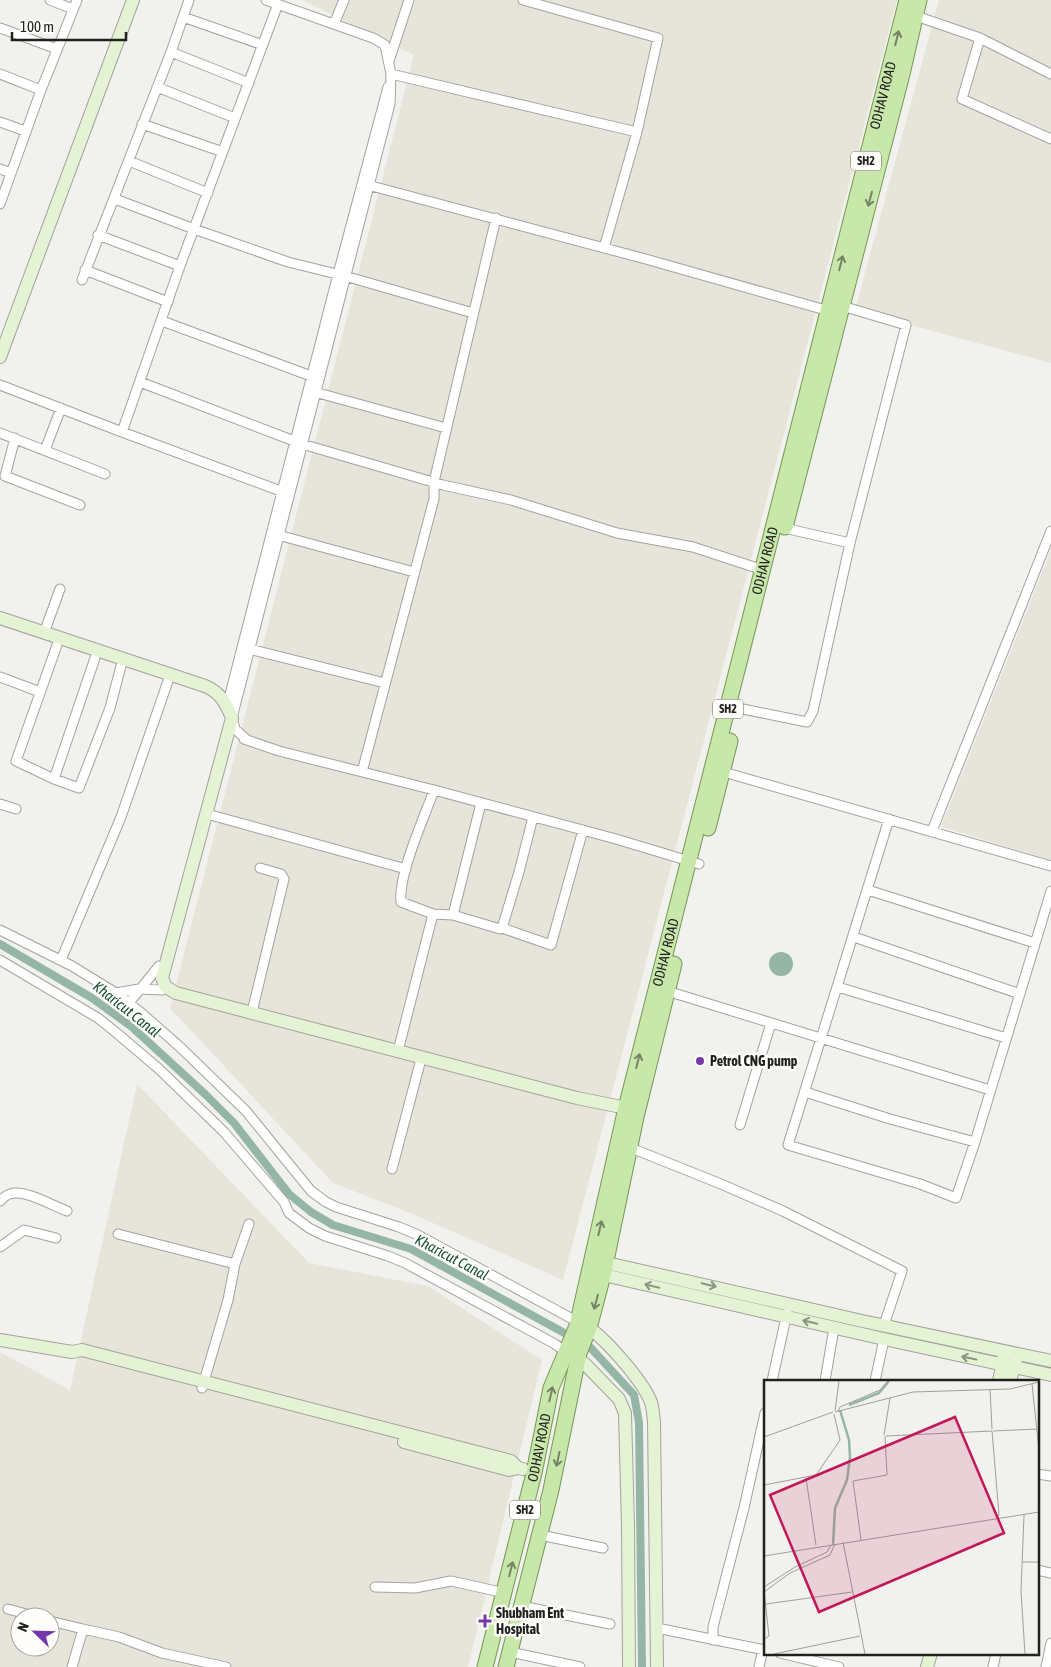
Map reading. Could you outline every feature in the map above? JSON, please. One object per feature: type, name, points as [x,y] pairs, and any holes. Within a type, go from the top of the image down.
[{"type":"main road","name":"SH2","points":[[907,7],[919,0]]},
{"type":"main road","name":"ODHAV ROAD","points":[[717,770],[738,708],[784,528],[907,7]]},
{"type":"main road","name":"ODHAV ROAD","points":[[598,1267],[632,1113],[717,770],[763,570],[836,308]]},
{"type":"main road","name":"ODHAV ROAD","points":[[581,1325],[631,1148],[632,1113],[667,991],[694,862]]},
{"type":"main road","name":"SH2","points":[[573,1353],[581,1325]]},
{"type":"main road","name":"ODHAV ROAD","points":[[485,1667],[534,1473],[552,1388],[573,1353]]},
{"type":"main road","name":"ODHAV ROAD","points":[[506,1667],[553,1481],[573,1353]]},
{"type":"street","points":[[0,204],[25,131],[75,4],[50,0]]},
{"type":"street","points":[[0,343],[128,0]]},
{"type":"street","points":[[0,357],[133,0]]},
{"type":"street","points":[[82,280],[171,52],[188,0]]},
{"type":"street","points":[[128,1003],[162,967],[207,814],[234,692],[386,103],[391,74],[385,45],[373,38],[266,0]]},
{"type":"street","points":[[334,24],[344,0]]},
{"type":"street","points":[[389,61],[410,0]]},
{"type":"street","points":[[523,0],[658,38],[636,132],[604,248]]},
{"type":"street","points":[[122,432],[180,266],[278,4]]},
{"type":"street","points":[[907,7],[980,38],[1051,74]]},
{"type":"street","points":[[183,17],[263,45]]},
{"type":"street","points":[[0,28],[57,49]]},
{"type":"street","points":[[980,38],[962,99],[1051,139]]},
{"type":"street","points":[[171,52],[249,82]]},
{"type":"street","points":[[0,74],[41,90]]},
{"type":"street","points":[[391,74],[636,132]]},
{"type":"street","points":[[157,87],[235,118]]},
{"type":"street","points":[[0,122],[25,131]]},
{"type":"street","points":[[142,124],[223,152]]},
{"type":"street","points":[[129,161],[208,193]]},
{"type":"street","points":[[0,169],[11,173]]},
{"type":"street","points":[[365,185],[906,325],[850,543],[813,711],[807,722],[738,708]]},
{"type":"street","points":[[115,198],[194,229],[288,262],[474,313]]},
{"type":"street","points":[[362,772],[434,499],[434,482],[496,218]]},
{"type":"street","points":[[98,235],[180,266]]},
{"type":"street","points":[[86,270],[168,302]]},
{"type":"street","points":[[311,391],[311,376],[341,275]]},
{"type":"street","points":[[162,321],[311,376]]},
{"type":"street","points":[[140,382],[298,442],[434,482],[511,500],[618,532],[693,547],[763,570]]},
{"type":"street","points":[[0,384],[122,432],[285,492]]},
{"type":"street","points":[[311,391],[446,428]]},
{"type":"street","points":[[45,450],[60,408]]},
{"type":"street","points":[[0,433],[105,474]]},
{"type":"street","points":[[15,438],[5,476],[80,505]]},
{"type":"street","points":[[234,692],[249,649],[278,535],[285,492]]},
{"type":"street","points":[[784,528],[850,543]]},
{"type":"street","points":[[932,831],[1051,531]]},
{"type":"street","points":[[278,535],[414,572]]},
{"type":"street","points":[[44,633],[60,589]]},
{"type":"street","points":[[0,618],[214,693],[235,729],[248,740],[278,751],[434,790],[694,862]]},
{"type":"street","points":[[0,626],[168,681],[214,693],[234,692]]},
{"type":"street","points":[[57,645],[16,761],[54,779],[79,788],[110,708],[121,666]]},
{"type":"street","points":[[249,649],[385,683]]},
{"type":"street","points":[[54,779],[95,658]]},
{"type":"street","points":[[0,677],[40,692]]},
{"type":"street","points":[[61,960],[121,817],[168,681]]},
{"type":"street","points":[[229,717],[162,967],[164,989],[176,997],[251,1019],[576,1104],[632,1113]]},
{"type":"street","points":[[717,770],[1051,866]]},
{"type":"street","points":[[434,790],[406,869],[400,893],[400,902],[434,914],[453,916],[502,928],[551,944],[583,830]]},
{"type":"street","points":[[453,916],[480,803]]},
{"type":"street","points":[[0,804],[16,809]]},
{"type":"street","points":[[207,814],[406,869]]},
{"type":"street","points":[[502,928],[533,817]]},
{"type":"street","points":[[889,819],[788,1145],[920,1184],[956,1198],[975,1142],[1051,891]]},
{"type":"street","points":[[252,1012],[284,879],[281,874],[260,868]]},
{"type":"street","points":[[868,890],[1035,943]]},
{"type":"street","points":[[398,1051],[434,914]]},
{"type":"street","points":[[0,930],[61,960],[116,993],[128,1003],[180,1047],[246,1111],[311,1191],[326,1202],[418,1235],[581,1325],[634,1375],[652,1404],[654,1421],[657,1667]]},
{"type":"street","points":[[854,937],[1020,994]]},
{"type":"street","points":[[0,960],[98,1018],[119,1035],[224,1132],[284,1202],[289,1213],[309,1228],[325,1236],[405,1263],[573,1353],[619,1398],[625,1413],[629,1667]]},
{"type":"street","points":[[838,987],[1006,1038]]},
{"type":"street","points":[[116,993],[140,989],[164,989],[632,1113]]},
{"type":"street","points":[[667,991],[990,1090]]},
{"type":"street","points":[[740,1125],[771,1023]]},
{"type":"street","points":[[392,1169],[420,1063]]},
{"type":"street","points":[[805,1092],[890,1119],[975,1142]]},
{"type":"street","points":[[631,1148],[783,1211],[902,1271],[884,1325]]},
{"type":"street","points":[[0,1201],[9,1194],[18,1193],[30,1196],[67,1212]]},
{"type":"street","points":[[203,1385],[228,1300],[235,1264],[248,1224]]},
{"type":"street","points":[[0,1247],[24,1230],[56,1238]]},
{"type":"street","points":[[118,1234],[235,1264]]},
{"type":"street","points":[[598,1267],[788,1304],[1051,1361]]},
{"type":"street","points":[[598,1267],[786,1317],[1051,1375]]},
{"type":"street","points":[[772,1380],[788,1304]]},
{"type":"street","points":[[825,1380],[834,1328]]},
{"type":"street","points":[[875,1380],[884,1339]]},
{"type":"street","points":[[0,1340],[72,1352],[80,1357],[203,1385],[508,1470],[518,1468],[534,1473]]},
{"type":"street","points":[[1000,1380],[1008,1366],[1011,1353]]},
{"type":"street","points":[[1008,1366],[1010,1380]]},
{"type":"street","points":[[713,1640],[713,1627],[744,1508],[764,1417]]},
{"type":"street","points":[[1038,1474],[1051,1476]]},
{"type":"street","points":[[540,1535],[603,1548]]},
{"type":"street","points":[[1038,1570],[1051,1573]]},
{"type":"street","points":[[375,1587],[415,1588],[451,1581],[504,1593]]},
{"type":"street","points":[[521,1606],[610,1624]]},
{"type":"street","points":[[60,1624],[119,1637],[162,1653],[226,1667]]},
{"type":"street","points":[[657,1628],[764,1650],[759,1667]]},
{"type":"street","points":[[72,1667],[83,1630]]},
{"type":"street","points":[[1046,1667],[1051,1643]]},
{"type":"street","points":[[510,1652],[580,1667]]},
{"type":"street","points":[[789,1654],[806,1656],[839,1667]]},
{"type":"street","points":[[927,1667],[931,1654]]},
{"type":"street","points":[[936,1667],[940,1654]]},
{"type":"street","points":[[993,1667],[996,1654]]},
{"type":"shaded area","points":[[302,0],[897,0],[563,1280],[415,1215],[333,1183],[170,1008],[414,55]]},
{"type":"shaded area","points":[[939,0],[1051,0],[1051,363],[855,310]]},
{"type":"shaded area","points":[[1051,550],[1051,860],[941,827]]},
{"type":"shaded area","points":[[781,952],[790,955],[793,964],[790,973],[781,976],[772,973],[769,964],[772,955]]},
{"type":"shaded area","points":[[137,1084],[309,1263],[428,1286],[542,1360],[468,1667],[0,1667],[0,1352],[70,1390]]},
{"type":"waterway","name":"Kharicut Canal","points":[[0,944],[92,998],[132,1027],[234,1123],[289,1194],[311,1212],[333,1225],[411,1249],[590,1347],[634,1395],[639,1423],[642,1667]]},
{"type":"place","name":"Petrol CNG pump","points":[[700,1061]]},
{"type":"place","name":"Shubham Ent Hospital","points":[[485,1621]]}]
